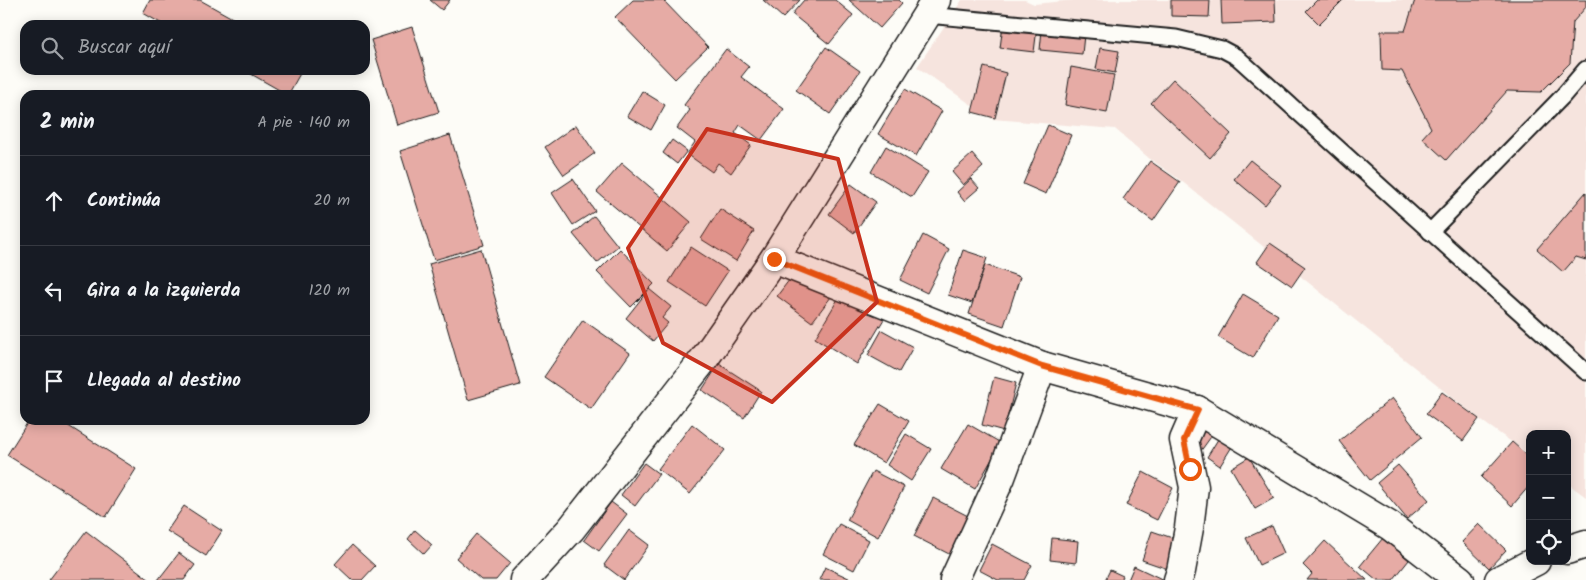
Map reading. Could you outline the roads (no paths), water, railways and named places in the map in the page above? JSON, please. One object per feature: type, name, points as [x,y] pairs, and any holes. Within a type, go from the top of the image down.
[{"type":"street","points":[[524,580],[571,529],[704,359],[774,259],[932,8]]},
{"type":"street","points":[[774,259],[1042,366],[1198,410],[1390,526],[1460,580]]},
{"type":"street","points":[[954,580],[1000,477],[1042,366]]},
{"type":"street","points":[[1178,580],[1189,528],[1194,487],[1184,440],[1198,410]]},
{"type":"street","points":[[1571,549],[1586,544]]},
{"type":"street","points":[[1499,580],[1528,565]]},
{"type":"lane","points":[[932,8],[1176,38],[1222,49],[1237,57],[1586,372]]},
{"type":"lane","points":[[1430,232],[1562,98],[1586,69]]}]
